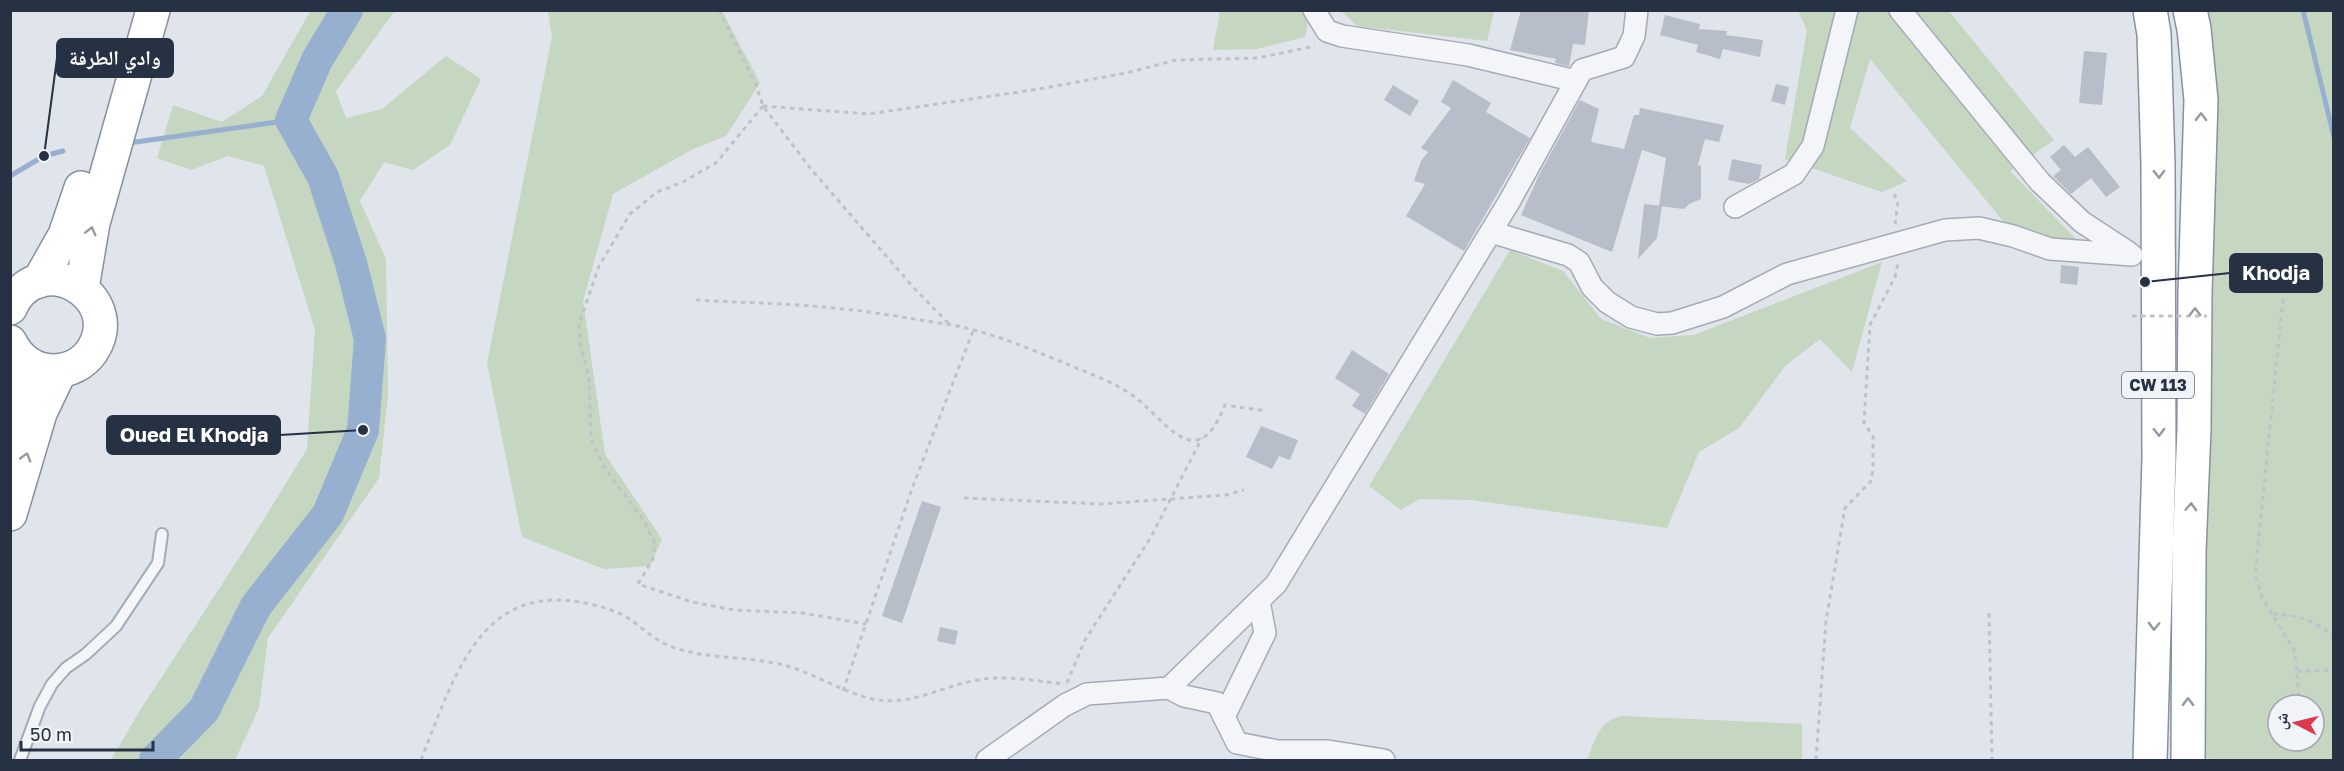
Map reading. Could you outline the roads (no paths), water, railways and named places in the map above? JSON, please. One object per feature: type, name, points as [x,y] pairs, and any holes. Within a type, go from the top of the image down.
[{"type":"highway","points":[[10,308],[20,293],[39,281],[72,219],[131,10]]},
{"type":"highway","points":[[82,288],[93,223],[153,10]]},
{"type":"highway","name":"CW 113","points":[[2150,10],[2154,34],[2158,123],[2159,459],[2150,760]]},
{"type":"highway","points":[[2188,760],[2189,551],[2201,100],[2190,10]]},
{"type":"highway","points":[[15,350],[38,369],[60,371],[70,369],[88,356],[98,337],[99,315],[90,296],[82,288],[66,280],[39,281]]},
{"type":"highway","points":[[10,436],[18,399],[15,350]]},
{"type":"highway","points":[[10,514],[40,412],[60,371]]},
{"type":"street","points":[[1314,10],[1328,31],[1342,36],[1468,55],[1576,81]]},
{"type":"street","points":[[1169,688],[1259,601],[1282,574],[1491,232],[1582,70],[1624,57],[1634,36],[1637,10]]},
{"type":"street","points":[[1735,207],[1794,174],[1813,146],[1848,10]]},
{"type":"street","points":[[1899,10],[2040,182],[2082,222],[2132,255],[2157,275]]},
{"type":"street","points":[[1491,232],[1568,255],[1579,262],[1592,287],[1607,302],[1631,317],[1657,324],[1672,322],[1723,307],[1787,274],[1945,230],[1979,228],[2013,236],[2050,249],[2132,255]]},
{"type":"street","points":[[1224,717],[1265,633],[1259,601]]},
{"type":"street","points":[[987,760],[1065,705],[1087,694],[1169,688],[1184,696],[1217,704],[1237,742],[1278,751],[1328,751],[1384,760]]},
{"type":"lane","points":[[20,760],[40,706],[52,684],[66,668],[116,626],[159,563],[162,534]]},
{"type":"waterway","points":[[155,760],[204,710],[256,606],[328,514],[363,430],[370,339],[351,263],[323,177],[291,120],[317,60],[347,10]]},
{"type":"waterway","points":[[2303,10],[2334,137]]},
{"type":"waterway","points":[[129,143],[291,120]]},
{"type":"waterway","points":[[10,176],[44,156],[63,151]]},
{"type":"place","name":"وادي الطرفة","points":[[44,156]]},
{"type":"place","name":"Khodja","points":[[2145,282]]},
{"type":"place","name":"Oued El Khodja","points":[[363,430]]}]
